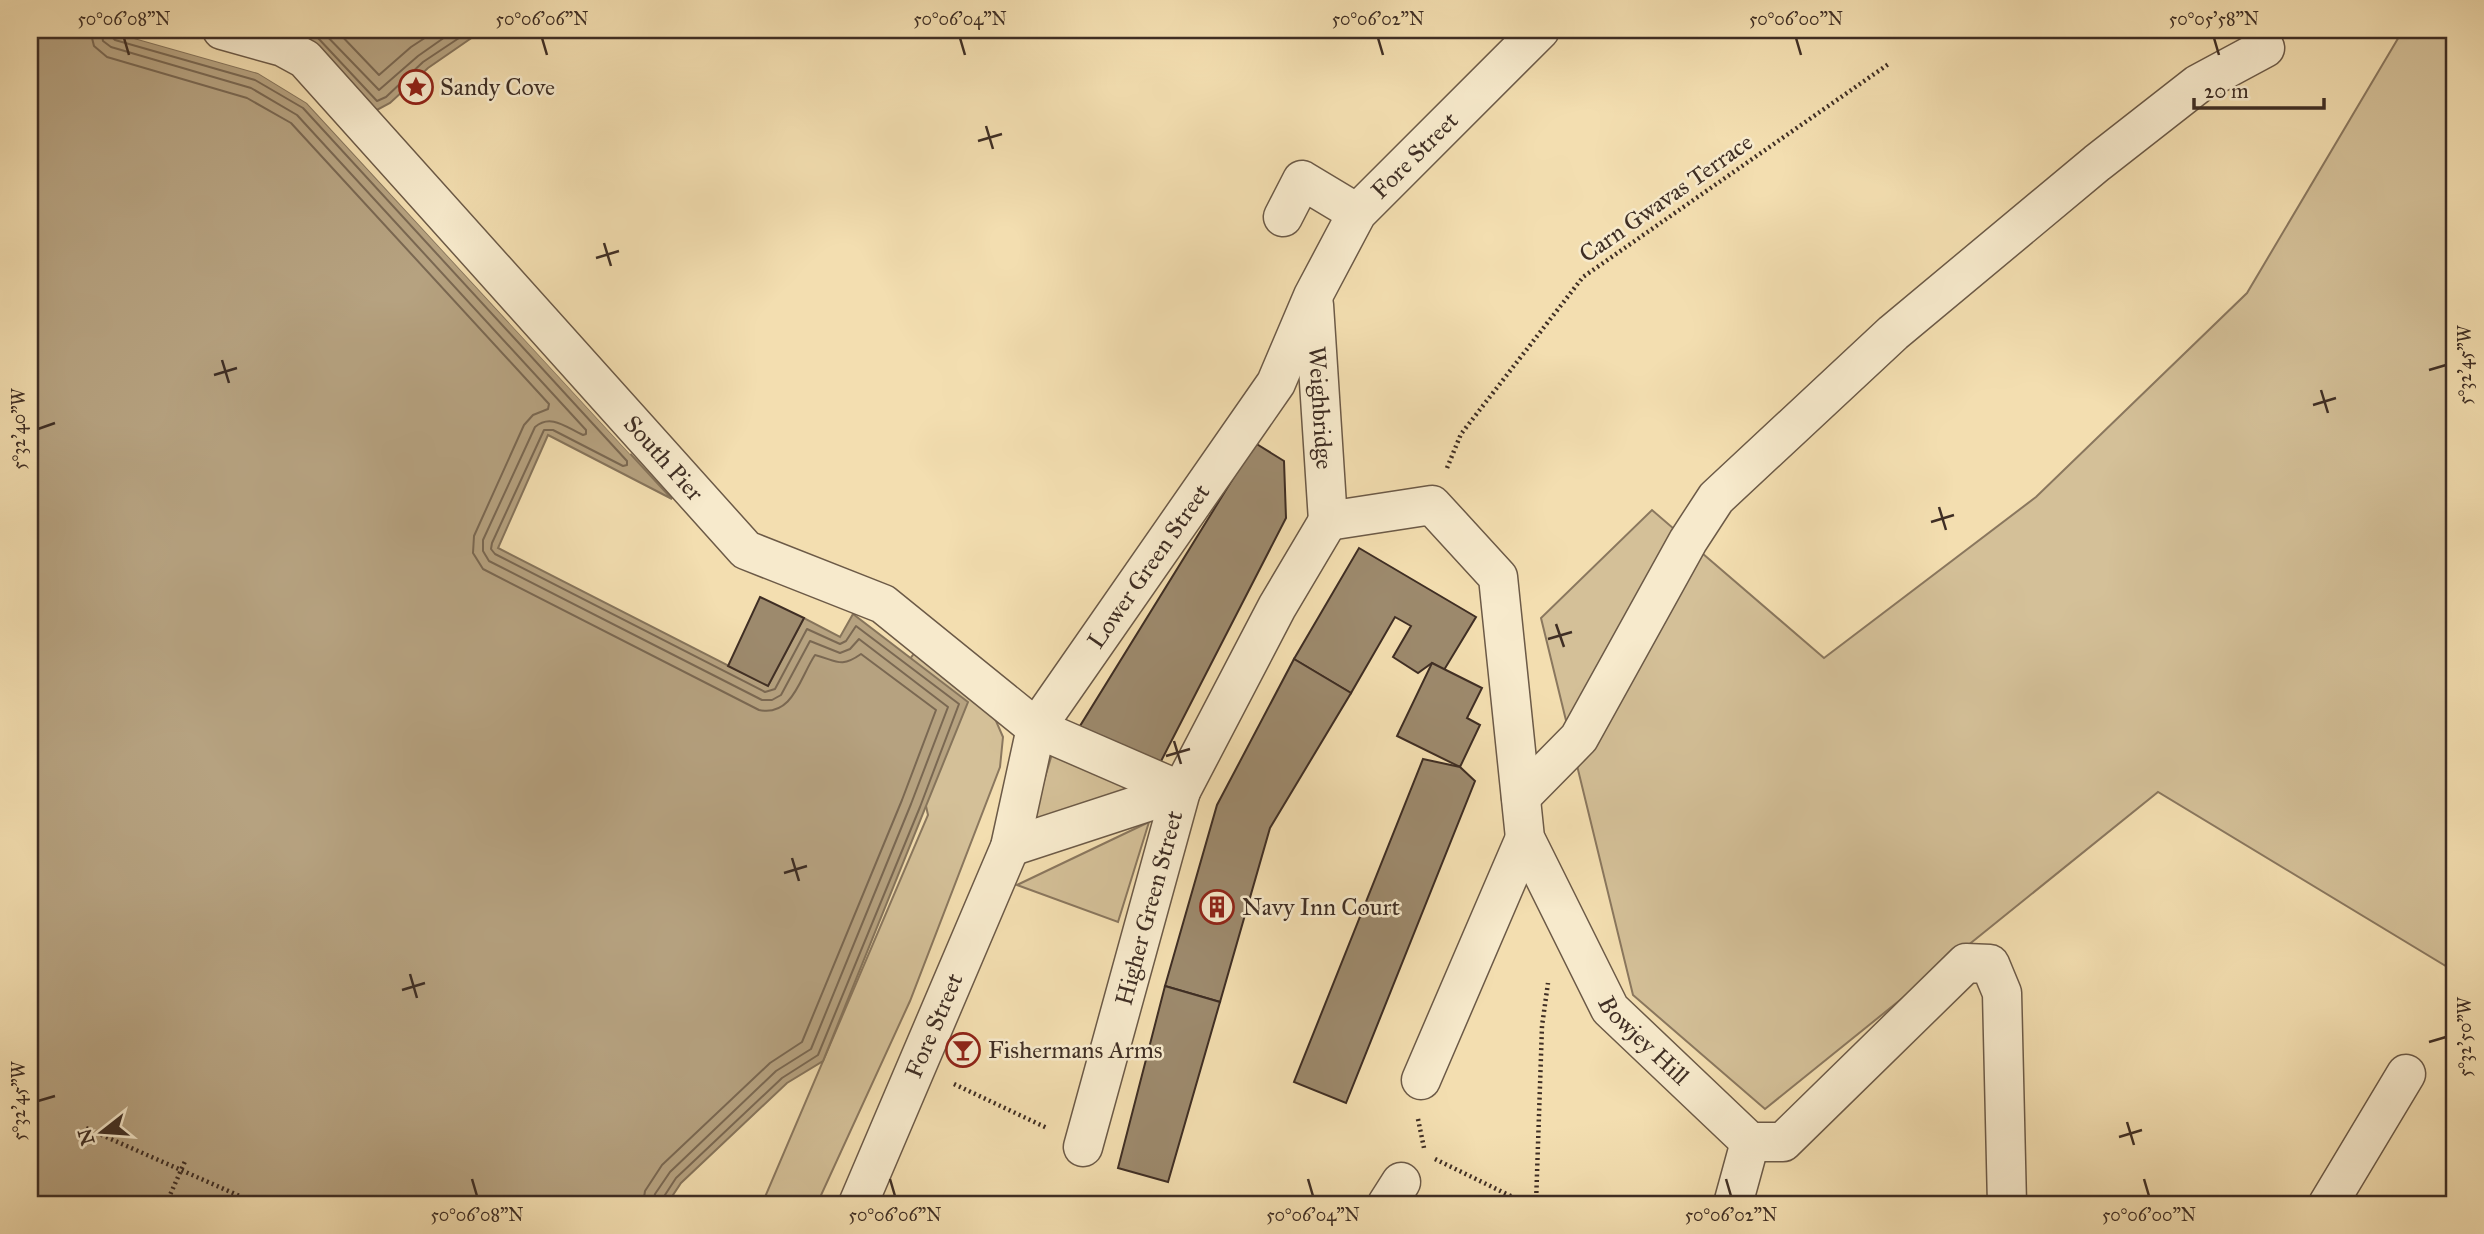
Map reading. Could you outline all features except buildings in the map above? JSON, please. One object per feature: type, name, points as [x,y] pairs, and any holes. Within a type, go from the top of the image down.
[{"type":"street","name":"South Pier","points":[[222,30],[284,47],[305,59],[747,550],[883,604],[1036,728],[1181,792]]},
{"type":"street","name":"Fore Street","points":[[1313,296],[1357,213],[1540,30]]},
{"type":"street","points":[[1521,797],[1579,738],[1688,541],[1716,498],[1893,333],[2097,163],[2198,83],[2265,48]]},
{"type":"street","points":[[1283,217],[1307,169],[1357,213]]},
{"type":"street","name":"Lower Green Street","points":[[1010,847],[1036,728],[1276,383],[1313,296]]},
{"type":"street","name":"Weighbridge","points":[[1313,296],[1328,521]]},
{"type":"street","points":[[1328,521],[1432,505]]},
{"type":"street","name":"Bowjey Hill","points":[[1432,505],[1498,577],[1525,838],[1610,1009],[1750,1142]]},
{"type":"street","name":"Higher Green Street","points":[[1083,1147],[1181,792],[1277,607],[1328,521]]},
{"type":"street","name":"Higher Green Street","points":[[1010,847],[1181,792]]},
{"type":"street","points":[[1421,1080],[1525,838]]},
{"type":"street","name":"Fore Street","points":[[858,1204],[1010,847]]},
{"type":"street","points":[[1733,1204],[1750,1142],[1783,1142],[1966,963],[1990,964],[2002,993],[2007,1204]]},
{"type":"street","points":[[2328,1204],[2406,1074]]},
{"type":"path","name":"Carn Gwavas Terrace","points":[[1432,505],[1461,434],[1583,277],[1891,64]]},
{"type":"path","points":[[1536,1204],[1542,1026],[1550,973]]},
{"type":"path","points":[[915,1065],[1049,1129]]},
{"type":"path","points":[[1421,1080],[1418,1116],[1425,1153],[1527,1204]]},
{"type":"path","points":[[86,1128],[243,1197]]},
{"type":"path","points":[[166,1204],[187,1159]]},
{"type":"shaded area","points":[[2403,30],[2454,30],[2454,971],[2158,792],[1765,1109],[1633,995],[1541,618],[1652,510],[1824,658],[2036,497],[2247,293]]},
{"type":"shaded area","points":[[916,651],[993,714],[1003,737],[1000,767],[910,1001],[817,1204],[762,1204],[928,815],[897,676]]},
{"type":"shaded area","points":[[1057,737],[1152,778],[1030,828]]},
{"type":"shaded area","points":[[1149,822],[1118,922],[1017,885]]},
{"type":"water","points":[[30,30],[106,30],[258,73],[307,103],[672,499],[548,435],[498,548],[768,686],[804,618],[840,637],[853,614],[968,702],[823,1061],[787,1083],[681,1183],[667,1204],[30,1204]]},
{"type":"water","points":[[277,30],[483,30],[428,68],[390,103],[375,111]]},
{"type":"pier","points":[[106,30],[119,30],[259,70],[309,100],[633,452],[630,454],[307,103],[258,73]]},
{"type":"place","name":"Sandy Cove","points":[[416,87]]},
{"type":"place","name":"Navy Inn Court","points":[[1217,907]]},
{"type":"place","name":"Fishermans Arms","points":[[963,1050]]}]
